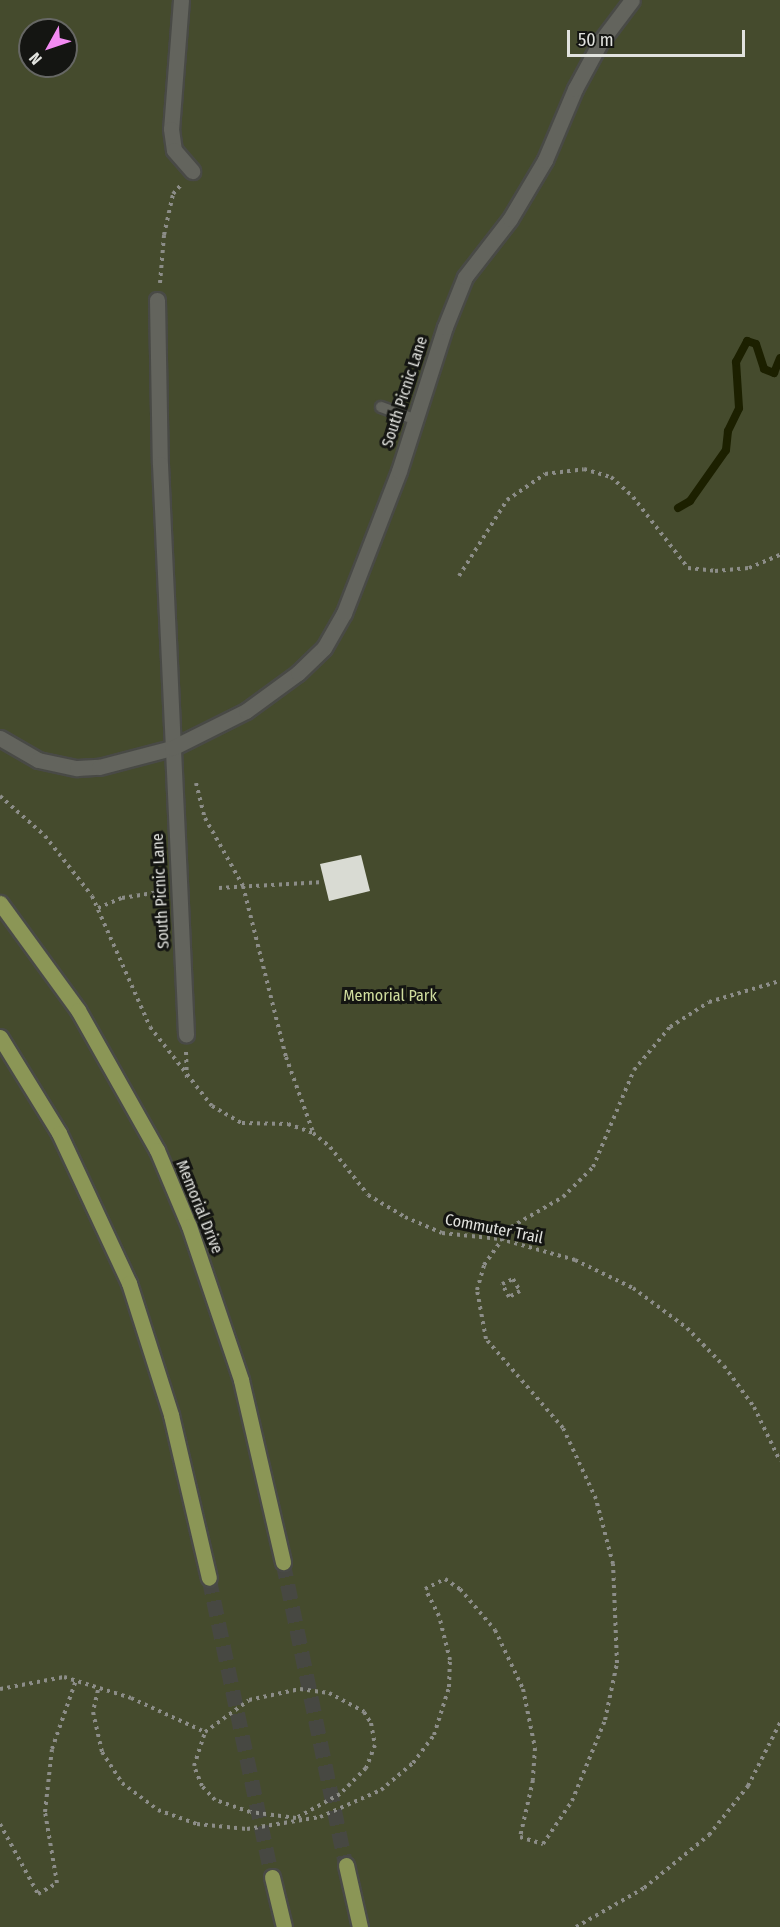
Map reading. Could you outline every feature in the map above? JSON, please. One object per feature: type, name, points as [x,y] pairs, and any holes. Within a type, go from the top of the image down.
[{"type":"main road","name":"Memorial Drive","points":[[0,903],[78,1010],[120,1079],[166,1172],[213,1292],[241,1380],[283,1562]]},
{"type":"main road","points":[[0,1037],[59,1133],[129,1283],[171,1416],[209,1578]]},
{"type":"main road","points":[[346,1865],[360,1927]]},
{"type":"main road","points":[[272,1877],[284,1927]]},
{"type":"street","points":[[181,0],[171,129],[174,150],[192,171]]},
{"type":"street","name":"South Picnic Lane","points":[[0,738],[38,760],[77,768],[99,767],[172,754],[246,711],[298,673],[324,648],[344,613],[417,420],[445,327],[465,277],[510,219],[545,160],[575,89],[601,41],[632,0]]},
{"type":"street","name":"South Picnic Lane","points":[[157,300],[172,754],[186,1034]]},
{"type":"lane","points":[[381,407],[417,420]]},
{"type":"path","points":[[157,300],[164,235],[173,194],[192,171]]},
{"type":"path","points":[[459,576],[507,500],[545,474],[584,469],[611,477],[633,497],[688,568],[716,571],[749,568],[780,555]]},
{"type":"path","points":[[172,754],[187,768],[205,818],[243,886],[286,1057],[313,1133]]},
{"type":"path","name":"Commuter Trail","points":[[0,796],[45,836],[98,908],[150,1028],[187,1079],[212,1106],[234,1120],[288,1124],[313,1133],[383,1207],[442,1233],[500,1239],[591,1267],[668,1313],[706,1346],[736,1381],[754,1407],[780,1461]]},
{"type":"path","points":[[219,888],[324,882]]},
{"type":"path","points":[[98,908],[122,898],[170,891]]},
{"type":"path","points":[[98,1690],[93,1712],[102,1752],[122,1783],[146,1803],[178,1819],[215,1827],[247,1829],[296,1818],[320,1817],[381,1790],[413,1763],[434,1735],[449,1687],[450,1660],[439,1616],[425,1589],[445,1578],[460,1589],[495,1630],[511,1658],[532,1718],[533,1780],[520,1837],[543,1844],[572,1801],[605,1720],[617,1663],[618,1611],[605,1524],[586,1472],[563,1428],[486,1339],[477,1290],[484,1264],[500,1239],[530,1214],[563,1197],[593,1167],[634,1070],[670,1027],[709,1002],[780,981]]},
{"type":"path","points":[[186,1034],[187,1079]]},
{"type":"path","points":[[513,1279],[520,1291],[509,1297],[502,1284],[513,1279]]},
{"type":"path","points":[[0,1689],[64,1677],[98,1690],[131,1698],[205,1732]]},
{"type":"path","points":[[0,1824],[38,1894],[57,1883],[45,1812],[52,1749],[76,1680]]},
{"type":"path","points":[[282,1691],[329,1693],[364,1712],[375,1737],[371,1760],[340,1794],[296,1818],[235,1808],[208,1794],[194,1766],[205,1732],[241,1704],[282,1691]]},
{"type":"path","points":[[576,1927],[644,1888],[709,1835],[748,1786],[780,1723]]},
{"type":"green space","name":"Memorial Park","points":[[0,0],[780,0],[780,1927],[0,1927]]},
{"type":"building","points":[[361,855],[370,891],[329,901],[320,864]]},
{"type":"waterway","points":[[678,508],[690,501],[726,450],[728,431],[739,408],[736,362],[747,341],[756,344],[764,369],[774,373],[780,358]]},
{"type":"tunnel","points":[[283,1562],[346,1865]]},
{"type":"tunnel","points":[[209,1578],[272,1877]]}]
